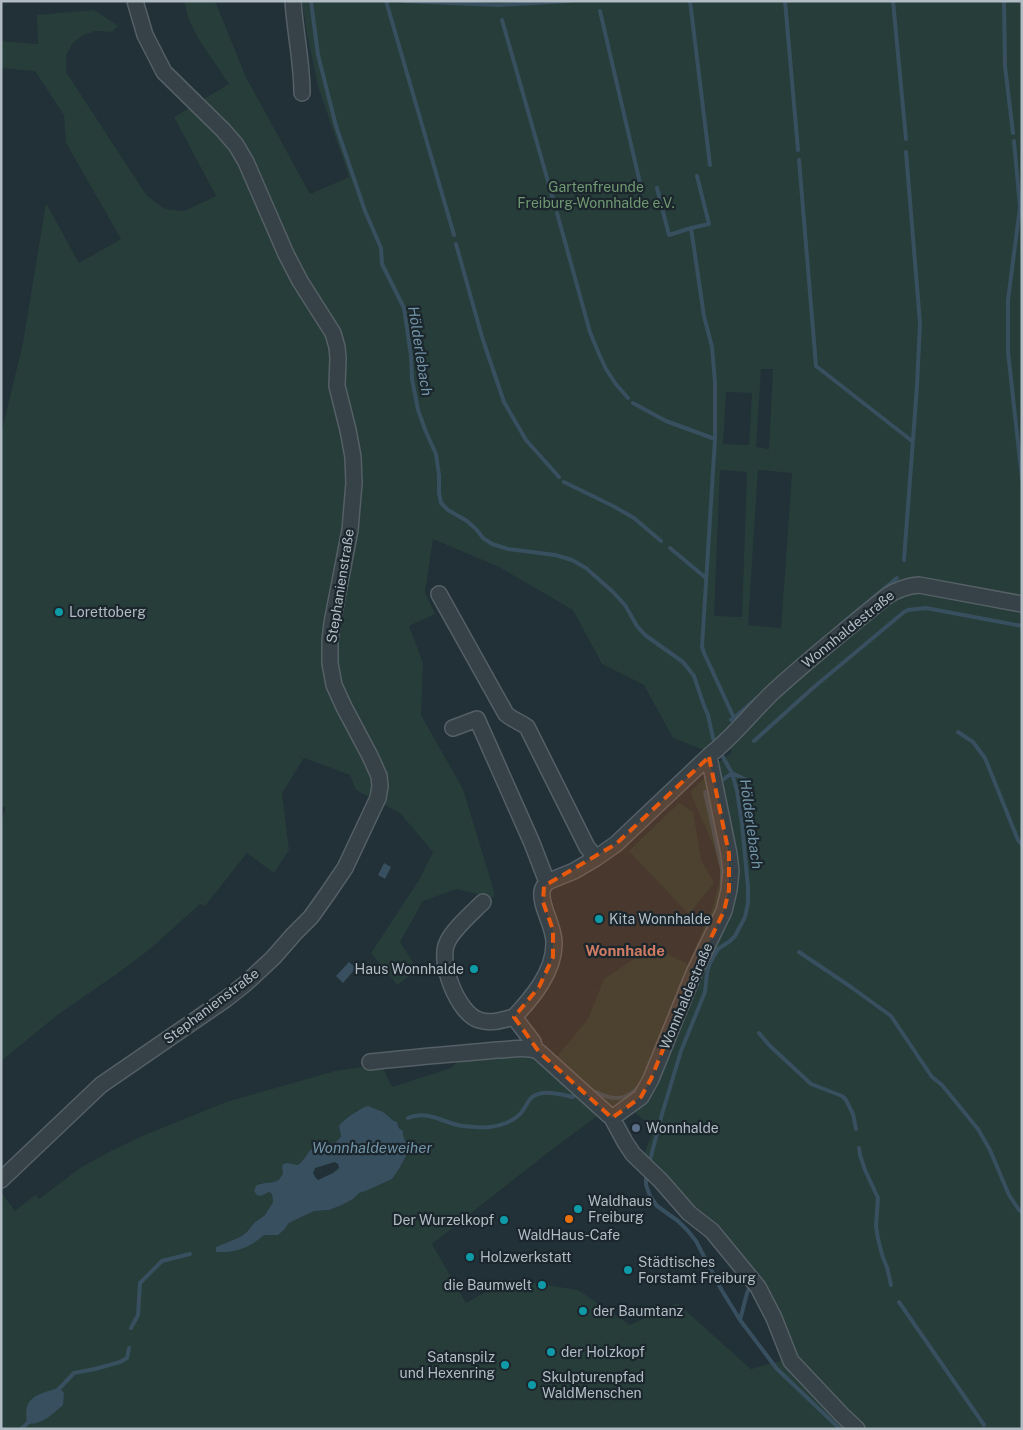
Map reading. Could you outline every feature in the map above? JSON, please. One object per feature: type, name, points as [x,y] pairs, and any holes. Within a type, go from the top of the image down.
[{"type":"street","name":"Stephanienstraße","points":[[1,1180],[101,1085],[245,984],[273,958],[311,918],[340,874],[378,798],[380,786],[379,776],[334,685],[330,663],[332,623],[350,530],[354,483],[350,439],[337,386],[337,352],[333,333],[296,275],[246,162],[236,145],[164,72],[145,35],[135,1]]},
{"type":"street","points":[[293,1],[302,72],[302,93]]},
{"type":"street","name":"Wonnhaldestraße","points":[[547,882],[574,871],[616,844],[725,743],[750,715],[804,664],[896,590],[906,586],[919,585],[1022,604]]},
{"type":"street","points":[[439,594],[506,714],[526,727],[587,847],[596,858]]},
{"type":"street","points":[[453,728],[477,719],[532,843],[547,882],[542,892],[543,902],[553,930],[553,957],[539,986],[514,1016],[490,1022],[478,1020],[470,1015],[461,1004],[450,983],[444,957],[446,943],[483,902]]},
{"type":"street","name":"Wonnhaldestraße","points":[[612,1118],[641,1097],[652,1079],[694,972],[724,911],[729,890],[730,863],[710,756]]},
{"type":"street","points":[[514,1016],[533,1042],[535,1049]]},
{"type":"street","points":[[370,1062],[463,1052],[518,1048],[535,1049],[612,1118],[633,1154],[689,1212],[712,1231],[758,1287],[774,1318],[791,1361],[857,1429]]},
{"type":"highlighted area","points":[[709,757],[729,854],[729,890],[724,911],[694,973],[651,1079],[641,1097],[612,1118],[539,1052],[514,1017],[539,987],[553,957],[553,930],[543,902],[544,886],[616,844]]},
{"type":"green space","name":"Gartenfreunde Freiburg-Wonnhalde e.V.","points":[[184,1],[215,1],[246,77],[310,194],[349,177],[318,86],[302,1],[1022,1],[1022,1429],[1,1429],[1,1192],[15,1211],[35,1195],[39,1199],[80,1168],[142,1136],[226,1102],[335,1071],[381,1064],[392,1087],[451,1068],[460,1059],[500,1052],[541,1056],[600,1114],[432,1244],[466,1303],[509,1279],[578,1290],[630,1325],[677,1303],[751,1369],[793,1358],[780,1313],[721,1227],[656,1174],[657,1167],[644,1154],[654,1128],[624,1104],[610,1106],[557,1057],[588,1019],[604,979],[652,947],[688,964],[713,907],[721,874],[713,844],[690,792],[718,766],[718,763],[732,752],[721,737],[706,749],[673,738],[644,685],[602,664],[573,610],[499,567],[433,539],[425,592],[435,614],[409,626],[423,663],[421,715],[463,789],[494,891],[494,898],[457,889],[423,901],[400,942],[418,970],[397,985],[371,953],[419,880],[433,852],[400,813],[356,790],[350,775],[304,758],[282,793],[289,850],[274,873],[247,853],[205,906],[200,904],[150,949],[60,1013],[1,1061],[1,821],[6,807],[1,808],[1,434],[23,343],[46,203],[79,263],[121,239],[66,143],[64,115],[35,71],[1,68],[1,41],[38,44],[37,15],[94,10],[118,26],[112,32],[96,31],[83,35],[72,44],[66,55],[66,72],[147,196],[165,209],[184,211],[216,196],[174,117],[229,84],[199,40],[189,20]],"holes":[[[761,369],[773,369],[769,449],[756,447]],[[726,392],[752,393],[749,445],[723,444]],[[720,470],[747,472],[742,617],[714,616]],[[758,470],[792,473],[781,628],[748,625]],[[357,1110],[391,1118],[397,1122],[407,1145],[406,1156],[392,1179],[359,1193],[342,1205],[329,1210],[314,1211],[289,1223],[278,1235],[264,1235],[256,1242],[216,1247],[240,1237],[265,1215],[273,1202],[272,1194],[269,1192],[261,1196],[260,1183],[277,1181],[282,1177],[284,1173],[282,1167],[287,1163],[298,1165],[307,1154],[323,1144],[337,1142],[341,1136],[339,1126]]]},
{"type":"green space","points":[[679,803],[693,812],[701,860],[714,883],[689,914],[629,851]]},
{"type":"water","points":[[384,863],[391,867],[385,879],[378,875]]},
{"type":"water","points":[[349,962],[356,968],[343,983],[336,976]]},
{"type":"water","name":"Wonnhaldeweiher","points":[[368,1106],[383,1112],[397,1122],[399,1128],[403,1131],[407,1145],[406,1156],[392,1179],[359,1193],[342,1205],[329,1210],[314,1211],[289,1223],[278,1235],[264,1235],[248,1246],[230,1252],[216,1252],[216,1247],[247,1232],[254,1223],[265,1215],[273,1202],[272,1194],[269,1192],[261,1196],[257,1195],[254,1191],[256,1186],[275,1182],[281,1178],[283,1164],[298,1165],[315,1147],[336,1142],[341,1136],[339,1126],[352,1114]],"holes":[[[335,1162],[339,1168],[333,1173],[318,1180],[313,1173],[315,1168]]]},
{"type":"water","points":[[55,1389],[61,1390],[64,1393],[63,1405],[42,1421],[27,1424],[27,1409],[31,1400],[35,1396]]},
{"type":"waterway","name":"Hölderlebach","points":[[311,1],[318,55],[336,126],[365,211],[381,248],[382,264],[404,308],[411,356],[412,379],[418,410],[436,454],[441,503],[448,510],[467,521],[483,538],[492,544],[508,549],[555,555],[572,560],[586,568],[625,605],[637,626],[645,635],[683,662],[694,676],[708,715],[713,738],[717,745]]},
{"type":"waterway","points":[[386,1],[454,235]]},
{"type":"waterway","points":[[404,1],[497,5],[569,1]]},
{"type":"waterway","points":[[690,1],[710,165]]},
{"type":"waterway","points":[[785,1],[798,150]]},
{"type":"waterway","points":[[893,1],[906,139]]},
{"type":"waterway","points":[[1004,1],[1005,66],[1013,133]]},
{"type":"waterway","points":[[600,11],[640,183]]},
{"type":"waterway","points":[[502,20],[555,206]]},
{"type":"waterway","points":[[1014,141],[1020,207],[1008,300],[1008,352],[1022,479]]},
{"type":"waterway","points":[[904,560],[920,323],[906,152]]},
{"type":"waterway","points":[[799,160],[816,366],[912,441]]},
{"type":"waterway","points":[[691,228],[709,224],[697,176]]},
{"type":"waterway","points":[[657,188],[669,235],[691,228],[704,316],[712,347],[715,382],[715,439],[702,647],[734,718],[731,720]]},
{"type":"waterway","points":[[557,213],[590,332],[606,369],[628,398]]},
{"type":"waterway","points":[[456,244],[482,337],[504,402],[526,440],[559,477]]},
{"type":"waterway","points":[[633,403],[666,421],[715,439]]},
{"type":"waterway","points":[[564,482],[634,518],[661,541]]},
{"type":"waterway","points":[[670,548],[706,578]]},
{"type":"waterway","points":[[840,625],[897,578]]},
{"type":"waterway","points":[[754,741],[814,687],[908,610],[926,608],[1022,626]]},
{"type":"waterway","points":[[734,718],[758,697]]},
{"type":"waterway","points":[[958,732],[973,742],[985,758],[1018,840],[1022,845]]},
{"type":"waterway","name":"Hölderlebach","points":[[649,1164],[681,1051],[705,992],[710,963],[718,949],[735,936],[745,917],[748,903],[742,824],[737,791],[732,773],[720,752]]},
{"type":"waterway","name":"Hölderlebach","points":[[724,779],[732,773],[749,781]]},
{"type":"waterway","points":[[705,792],[722,868],[722,885]]},
{"type":"waterway","points":[[799,952],[891,1016],[932,1077],[942,1085],[978,1129],[990,1150],[1009,1195],[1022,1212]]},
{"type":"waterway","points":[[759,1033],[769,1045],[811,1084],[842,1096],[853,1114],[856,1129]]},
{"type":"waterway","points":[[596,1092],[608,1097],[620,1098],[630,1094],[640,1085]]},
{"type":"waterway","points":[[408,1118],[422,1115],[456,1125],[490,1127],[511,1121],[521,1113],[529,1100],[538,1094],[550,1093],[573,1097]]},
{"type":"waterway","points":[[859,1148],[865,1170],[878,1198],[876,1226],[891,1285]]},
{"type":"waterway","name":"Hölderlebach","points":[[646,1173],[646,1185],[650,1196],[657,1206],[678,1221],[696,1241],[721,1289],[740,1320],[777,1369],[840,1429]]},
{"type":"waterway","points":[[131,1328],[138,1315],[140,1283],[162,1261],[190,1254]]},
{"type":"waterway","points":[[740,1320],[751,1284]]},
{"type":"waterway","points":[[899,1302],[984,1425]]},
{"type":"waterway","points":[[55,1393],[74,1373],[120,1362],[127,1358],[129,1348]]},
{"type":"waterway","points":[[21,1429],[31,1420]]},
{"type":"place","name":"Lorettoberg","points":[[59,612]]},
{"type":"place","name":"Kita Wonnhalde","points":[[599,919]]},
{"type":"place","name":"Haus Wonnhalde","points":[[474,969]]},
{"type":"place","name":"Wonnhalde","points":[[636,1128]]},
{"type":"place","name":"Waldhaus Freiburg","points":[[578,1209]]},
{"type":"place","name":"WaldHaus-Cafe","points":[[569,1219]]},
{"type":"place","name":"Der Wurzelkopf","points":[[504,1220]]},
{"type":"place","name":"Holzwerkstatt","points":[[470,1257]]},
{"type":"place","name":"Städtisches Forstamt Freiburg","points":[[628,1270]]},
{"type":"place","name":"die Baumwelt","points":[[542,1285]]},
{"type":"place","name":"der Baumtanz","points":[[583,1311]]},
{"type":"place","name":"der Holzkopf","points":[[551,1352]]},
{"type":"place","name":"Satanspilz und Hexenring","points":[[505,1365]]},
{"type":"place","name":"Skulpturenpfad WaldMenschen","points":[[532,1385]]},
{"type":"district","name":"Wonnhalde","points":[[625,951]]}]
